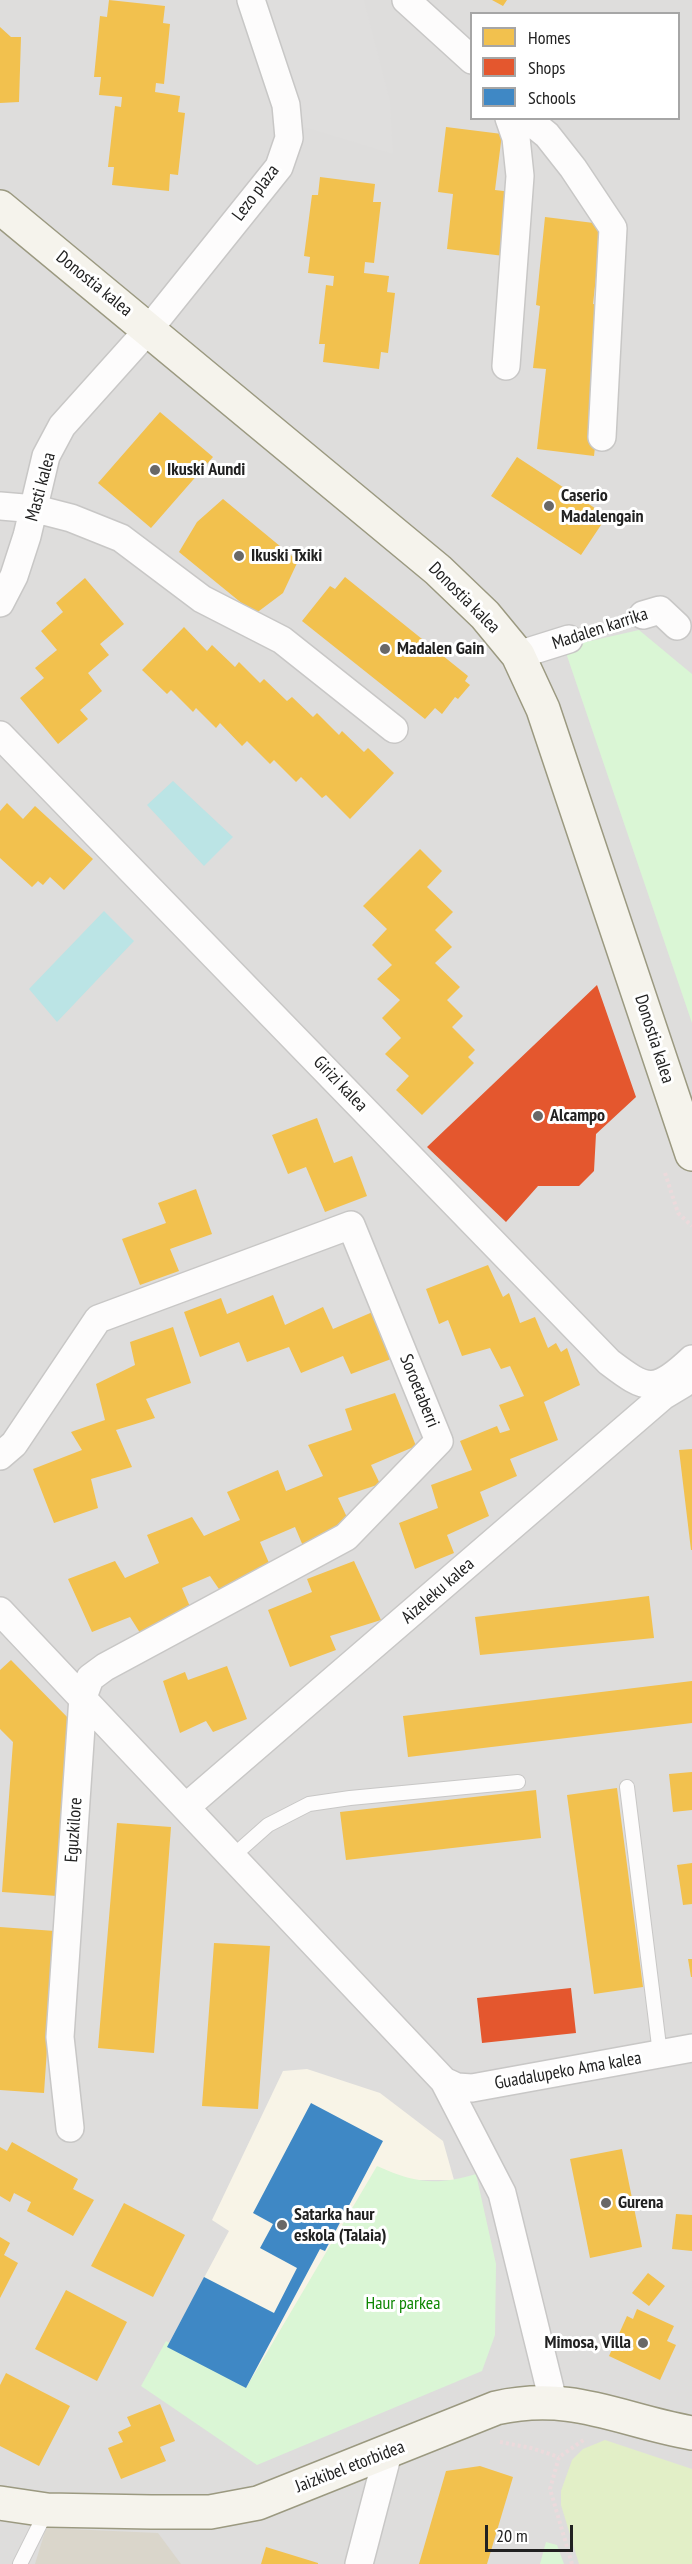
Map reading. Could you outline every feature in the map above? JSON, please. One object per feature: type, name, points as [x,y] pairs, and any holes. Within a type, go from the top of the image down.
[{"type":"street","name":"Lezo plaza","points":[[149,329],[279,167],[288,138],[286,105],[251,0]]},
{"type":"street","points":[[406,0],[470,59]]},
{"type":"street","points":[[506,366],[520,176],[516,138],[510,120]]},
{"type":"street","points":[[528,120],[547,135],[573,168],[613,228],[602,437]]},
{"type":"street","name":"Donostia kalea","points":[[0,207],[438,570],[485,615],[518,655],[543,709],[692,1154]]},
{"type":"street","name":"Masti kalea","points":[[0,603],[14,576],[36,509],[46,456],[62,426],[149,329]]},
{"type":"street","points":[[0,506],[36,509],[70,518],[121,538],[202,599],[282,640],[394,729]]},
{"type":"street","name":"Madalen karrika","points":[[643,615],[660,610],[677,626]]},
{"type":"street","name":"Madalen karrika","points":[[518,655],[569,639]]},
{"type":"street","name":"Girizi kalea","points":[[0,735],[609,1362],[635,1382],[647,1386],[659,1382],[692,1359]]},
{"type":"street","name":"Soroetaberri","points":[[0,1456],[14,1444],[98,1319],[351,1224],[439,1441],[346,1537],[96,1672],[90,1678],[83,1697]]},
{"type":"street","name":"Aizeleku kalea","points":[[192,1813],[663,1396],[692,1380]]},
{"type":"street","points":[[0,1611],[444,2081],[502,2193],[553,2401]]},
{"type":"street","name":"Eguzkilore","points":[[70,2128],[60,2037],[83,1697]]},
{"type":"street","name":"Guadalupeko Ama kalea","points":[[444,2081],[457,2087],[472,2088],[692,2048]]},
{"type":"street","name":"Jaizkibel etorbidea","points":[[0,2503],[46,2510],[210,2512],[258,2503],[496,2408],[553,2401],[592,2407],[692,2433]]},
{"type":"street","points":[[359,2564],[388,2453]]},
{"type":"lane","points":[[233,1856],[268,1825],[309,1804],[518,1782]]},
{"type":"lane","points":[[627,1787],[660,2054]]},
{"type":"lane","points":[[20,2564],[46,2510]]},
{"type":"path","name":"Madalen karrika","points":[[569,639],[643,615]]},
{"type":"path","points":[[664,1170],[678,1213],[692,1226]]},
{"type":"path","points":[[572,2564],[550,2489],[559,2457],[589,2437]]},
{"type":"shaded area","points":[[0,0],[692,0],[692,2564],[0,2564]]},
{"type":"shaded area","points":[[267,0],[364,0],[390,101],[393,154],[304,127]]},
{"type":"shaded area","name":"Satarka haur eskola (Talaia)","points":[[307,2069],[380,2093],[443,2141],[454,2180],[410,2180],[377,2167],[328,2257],[246,2388],[167,2347],[229,2231],[212,2220],[283,2071]]},
{"type":"shaded area","points":[[46,2528],[158,2533],[181,2564],[35,2564]]},
{"type":"green space","points":[[639,630],[692,674],[692,1023],[564,647]]},
{"type":"green space","name":"Haur parkea","points":[[377,2166],[425,2181],[449,2180],[476,2174],[496,2264],[495,2335],[482,2371],[257,2465],[141,2386],[166,2341],[246,2388]]},
{"type":"green space","points":[[605,2440],[692,2469],[692,2564],[579,2564],[561,2505],[561,2491],[572,2460],[583,2449]]},
{"type":"green space","points":[[546,2542],[557,2545],[564,2564],[540,2564]]},
{"type":"water","points":[[173,781],[233,837],[204,866],[147,805]]},
{"type":"water","points":[[104,911],[134,941],[57,1022],[29,989]]},
{"type":"building: Homes","points":[[109,0],[165,6],[163,23],[170,24],[164,84],[156,83],[155,92],[180,96],[178,112],[185,113],[178,175],[170,174],[169,191],[112,185],[114,167],[108,167],[115,106],[121,107],[122,97],[99,95],[101,77],[94,77],[100,16],[107,17]]},
{"type":"building: Homes","points":[[492,0],[507,0],[503,6]]},
{"type":"building: Homes","points":[[0,27],[11,37],[21,37],[19,102],[0,103]]},
{"type":"building: Homes","points":[[446,127],[502,134],[495,190],[512,192],[504,256],[447,249],[453,194],[438,192]]},
{"type":"building: Homes","points":[[320,177],[375,184],[373,202],[381,202],[374,263],[365,262],[364,273],[389,276],[387,292],[395,293],[388,353],[381,352],[379,369],[323,362],[325,344],[319,344],[326,285],[333,286],[334,276],[308,273],[310,257],[304,256],[312,195],[318,195]]},
{"type":"building: Homes","points":[[545,217],[602,224],[593,304],[602,305],[604,367],[594,456],[537,449],[546,369],[533,368],[540,306],[536,305]]},
{"type":"building: Homes","name":"Ikuski Aundi","points":[[160,412],[213,457],[151,528],[98,483]]},
{"type":"building: Homes","name":"Caserio Madalengain","points":[[517,457],[607,516],[581,555],[491,496]]},
{"type":"building: Homes","name":"Ikuski Txiki","points":[[223,499],[298,561],[283,593],[255,614],[179,552],[197,522]]},
{"type":"building: Homes","name":"Madalen Gain","points":[[345,577],[468,676],[465,681],[470,685],[458,699],[455,697],[442,714],[435,708],[425,719],[302,621],[330,586],[335,589]]},
{"type":"building: Homes","points":[[85,578],[124,624],[100,644],[109,655],[88,673],[102,691],[80,710],[88,719],[58,744],[20,698],[44,678],[35,668],[57,650],[41,631],[63,612],[56,603]]},
{"type":"building: Homes","points":[[184,627],[207,651],[212,645],[235,667],[239,662],[260,683],[264,679],[287,701],[292,697],[313,717],[317,713],[339,735],[342,731],[364,752],[368,748],[394,773],[350,819],[326,795],[322,798],[301,777],[296,782],[274,760],[270,764],[247,741],[242,746],[220,723],[216,728],[196,708],[193,712],[171,690],[167,694],[142,670]]},
{"type":"building: Homes","points":[[7,803],[23,819],[35,806],[93,859],[64,890],[50,877],[43,885],[38,881],[32,887],[0,858],[0,811]]},
{"type":"building: Homes","points":[[420,849],[442,871],[427,887],[453,912],[435,930],[452,947],[435,963],[460,987],[447,1000],[463,1016],[452,1027],[475,1050],[468,1057],[474,1063],[422,1115],[396,1090],[409,1076],[385,1054],[401,1038],[382,1018],[400,1000],[377,979],[392,965],[372,945],[387,929],[363,906]]},
{"type":"building: Homes","points":[[317,1118],[334,1163],[352,1156],[367,1196],[325,1212],[306,1167],[288,1174],[272,1135]]},
{"type":"building: Homes","points":[[196,1189],[212,1234],[170,1249],[179,1271],[140,1285],[122,1239],[166,1223],[158,1203]]},
{"type":"building: Homes","points":[[488,1265],[503,1297],[509,1293],[520,1323],[535,1317],[548,1348],[556,1343],[561,1352],[567,1348],[580,1385],[544,1402],[558,1440],[510,1459],[517,1476],[480,1492],[489,1516],[447,1535],[454,1553],[415,1569],[399,1523],[438,1508],[431,1485],[472,1470],[460,1441],[497,1426],[500,1433],[510,1430],[499,1405],[524,1396],[510,1366],[501,1369],[490,1348],[462,1356],[448,1320],[439,1324],[426,1289]]},
{"type":"building: Homes","points":[[273,1295],[285,1325],[323,1307],[333,1329],[375,1311],[394,1358],[351,1374],[343,1356],[301,1373],[289,1347],[247,1362],[239,1342],[200,1357],[184,1312],[221,1298],[227,1314]]},
{"type":"building: Homes","points":[[173,1327],[191,1383],[146,1399],[155,1418],[116,1430],[132,1467],[91,1479],[98,1508],[54,1523],[33,1469],[82,1450],[71,1432],[105,1420],[96,1384],[135,1365],[130,1342]]},
{"type":"building: Homes","points":[[395,1393],[416,1446],[371,1465],[380,1484],[338,1498],[352,1528],[303,1546],[295,1527],[260,1542],[272,1570],[221,1592],[210,1576],[182,1588],[194,1616],[142,1636],[130,1617],[92,1632],[68,1579],[115,1561],[125,1578],[159,1563],[147,1535],[192,1517],[204,1536],[240,1520],[227,1492],[278,1470],[286,1491],[323,1476],[308,1445],[352,1430],[345,1409]]},
{"type":"building: Homes","points":[[692,1449],[692,1550],[691,1550],[679,1450]]},
{"type":"building: Homes","points":[[354,1561],[381,1620],[330,1636],[336,1650],[290,1667],[268,1610],[312,1592],[307,1579]]},
{"type":"building: Homes","points":[[649,1596],[654,1638],[480,1655],[475,1617]]},
{"type":"building: Homes","points":[[11,1660],[74,1724],[57,1896],[2,1892],[13,1742],[0,1729],[0,1670]]},
{"type":"building: Homes","points":[[227,1666],[247,1719],[213,1732],[206,1721],[180,1733],[163,1681],[185,1672],[188,1680]]},
{"type":"building: Homes","points":[[692,1681],[692,1723],[408,1757],[403,1716]]},
{"type":"building: Homes","points":[[692,1772],[692,1810],[673,1812],[669,1774]]},
{"type":"building: Homes","points":[[617,1788],[643,1987],[594,1994],[567,1795]]},
{"type":"building: Homes","points":[[536,1790],[541,1838],[346,1860],[340,1812]]},
{"type":"building: Homes","points":[[117,1823],[171,1827],[154,2053],[98,2048]]},
{"type":"building: Homes","points":[[692,1863],[692,1904],[683,1905],[677,1865]]},
{"type":"building: Homes","points":[[0,1927],[55,1931],[44,2093],[0,2090]]},
{"type":"building: Homes","points":[[214,1943],[270,1946],[258,2109],[202,2106]]},
{"type":"building: Homes","points":[[688,1959],[692,1959],[692,1977],[691,1977]]},
{"type":"building: Homes","points":[[12,2142],[78,2179],[73,2189],[94,2200],[73,2236],[27,2211],[31,2202],[14,2193],[10,2202],[0,2196],[0,2147],[7,2151]]},
{"type":"building: Homes","name":"Gurena","points":[[622,2149],[642,2247],[590,2258],[570,2159]]},
{"type":"building: Homes","points":[[124,2203],[185,2235],[153,2297],[91,2266]]},
{"type":"building: Homes","points":[[676,2214],[692,2215],[692,2251],[672,2249]]},
{"type":"building: Homes","points":[[0,2237],[10,2243],[4,2255],[18,2263],[0,2298]]},
{"type":"building: Homes","points":[[648,2273],[665,2286],[649,2306],[632,2293]]},
{"type":"building: Homes","points":[[66,2290],[127,2322],[97,2381],[35,2349]]},
{"type":"building: Homes","name":"Mimosa, Villa","points":[[637,2309],[674,2326],[667,2341],[676,2345],[660,2380],[609,2356],[627,2316],[633,2319]]},
{"type":"building: Homes","points":[[6,2373],[70,2406],[39,2466],[0,2446],[0,2385]]},
{"type":"building: Homes","points":[[160,2404],[175,2441],[160,2447],[166,2461],[121,2479],[108,2448],[123,2442],[118,2432],[131,2426],[127,2417]]},
{"type":"building: Homes","points":[[480,2466],[513,2477],[487,2564],[419,2564],[446,2471]]},
{"type":"building: Homes","points":[[266,2547],[318,2563],[318,2564],[261,2564]]},
{"type":"building: Shops","name":"Alcampo","points":[[597,985],[636,1097],[596,1134],[594,1171],[579,1186],[538,1186],[506,1222],[427,1147]]},
{"type":"building: Shops","points":[[571,1988],[576,2033],[482,2043],[477,1998]]},
{"type":"building: Schools","points":[[311,2103],[383,2141],[325,2251],[320,2249],[246,2388],[167,2347],[204,2277],[274,2313],[297,2268],[260,2248],[273,2224],[253,2213]]},
{"type":"place","name":"Ikuski Aundi","points":[[155,470]]},
{"type":"place","name":"Caserio Madalengain","points":[[549,506]]},
{"type":"place","name":"Ikuski Txiki","points":[[239,556]]},
{"type":"place","name":"Madalen Gain","points":[[385,649]]},
{"type":"place","name":"Alcampo","points":[[538,1116]]},
{"type":"place","name":"Gurena","points":[[606,2203]]},
{"type":"place","name":"Satarka haur eskola (Talaia)","points":[[282,2225]]},
{"type":"place","name":"Mimosa, Villa","points":[[643,2343]]}]
